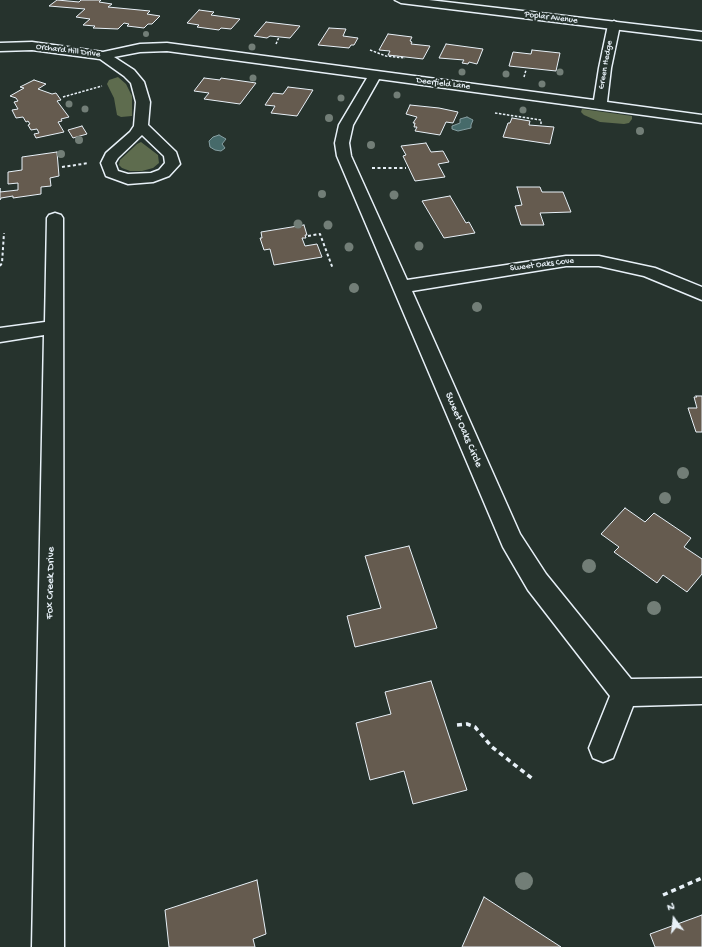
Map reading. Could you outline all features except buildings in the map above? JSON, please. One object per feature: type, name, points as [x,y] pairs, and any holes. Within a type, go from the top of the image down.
[{"type":"street","name":"Poplar Avenue","points":[[401,0],[702,36]]},
{"type":"street","name":"Green Hedge","points":[[600,105],[605,68],[614,25]]},
{"type":"street","name":"Orchard Hill Drive","points":[[0,47],[32,46],[103,56],[151,47],[184,49]]},
{"type":"street","name":"Deerfield Lane","points":[[184,49],[374,76],[702,119]]},
{"type":"street","points":[[103,56],[129,73],[138,82],[143,102],[141,126],[135,135],[111,156],[108,163],[111,173],[116,176],[128,180],[153,177],[164,173],[173,164],[171,154],[141,126]]},
{"type":"street","name":"Sweet Oaks Circle","points":[[374,76],[346,125],[342,144],[344,156],[511,540],[538,582],[625,693]]},
{"type":"street","name":"Fox Creek Drive","points":[[48,947],[55,218]]},
{"type":"street","name":"Sweet Oaks Cove","points":[[401,287],[566,261],[599,261],[649,272],[702,294]]},
{"type":"street","points":[[0,335],[54,327]]},
{"type":"street","points":[[603,748],[625,693],[702,691]]},
{"type":"path","points":[[370,50],[386,56],[405,58]]},
{"type":"path","points":[[63,97],[102,86]]},
{"type":"path","points":[[495,113],[541,120],[541,124]]},
{"type":"path","points":[[62,167],[94,162]]},
{"type":"path","points":[[368,169],[406,168]]},
{"type":"path","points":[[0,266],[2,263],[4,233]]},
{"type":"path","points":[[308,236],[320,234],[333,269]]},
{"type":"path","points":[[457,725],[467,724],[475,727],[492,747],[534,780]]},
{"type":"path","points":[[663,895],[702,878]]},
{"type":"green space","points":[[118,77],[126,84],[132,96],[132,116],[121,117],[117,115],[114,98],[107,84],[109,80]]},
{"type":"green space","points":[[582,109],[632,116],[632,119],[629,123],[624,124],[600,122],[584,115],[581,112]]},
{"type":"green space","points":[[141,142],[158,155],[159,163],[153,168],[142,171],[130,171],[122,168],[119,165],[120,160]]},
{"type":"water","points":[[467,117],[473,120],[471,128],[458,131],[452,129],[452,126],[460,123],[460,119]]},
{"type":"water","points":[[219,135],[226,139],[222,144],[225,148],[221,151],[210,147],[209,141],[213,137]]}]
